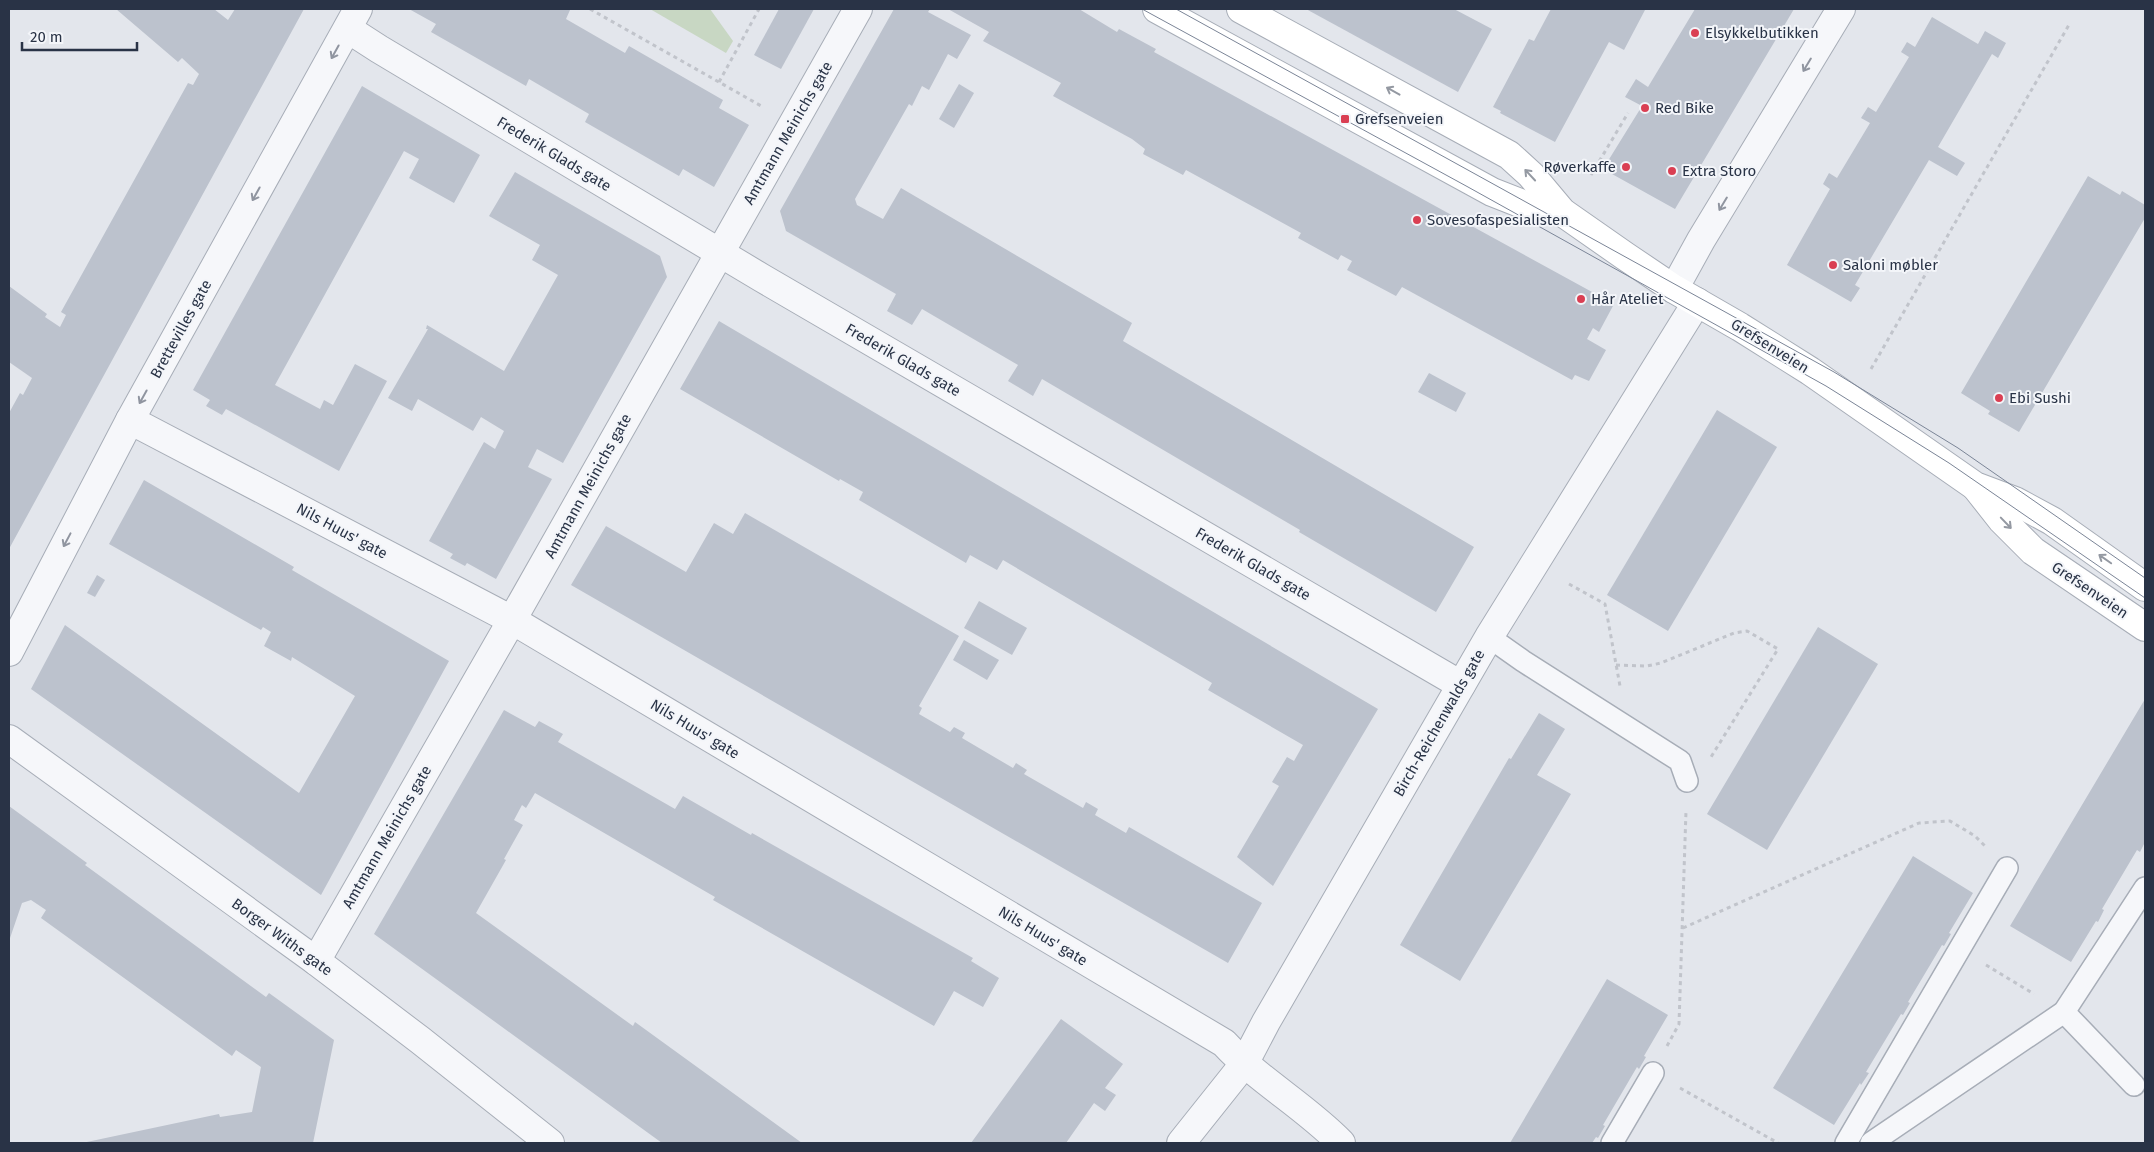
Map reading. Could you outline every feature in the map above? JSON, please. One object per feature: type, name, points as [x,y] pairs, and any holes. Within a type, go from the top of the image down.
[{"type":"main road","name":"Grefsenveien","points":[[1157,9],[1492,192],[1525,205],[1562,212]]},
{"type":"main road","name":"Grefsenveien","points":[[1241,9],[1509,155],[1531,175],[1562,212],[1686,295],[1810,371],[1975,486],[2015,501],[2052,521],[2145,587]]},
{"type":"main road","name":"Grefsenveien","points":[[1975,486],[2002,520],[2033,551],[2145,627]]},
{"type":"street","name":"Amtmann Meinichs gate","points":[[316,961],[512,620],[858,9]]},
{"type":"street","name":"Birch-Reichenwalds gate","points":[[1181,1143],[1244,1064],[1271,1013],[1686,295],[1701,240],[1841,9]]},
{"type":"street","name":"Frederik Glads gate","points":[[353,19],[379,49],[719,253],[1461,685]]},
{"type":"street","name":"Brettevilles gate","points":[[9,652],[130,420],[353,19]]},
{"type":"street","name":"Nils Huus' gate","points":[[130,420],[512,620],[1224,1043],[1244,1064],[1323,1124],[1342,1143]]},
{"type":"street","name":"Borger Withs gate","points":[[9,739],[316,961],[550,1143]]},
{"type":"lane","points":[[1489,637],[1523,661],[1680,761],[1687,781]]},
{"type":"lane","points":[[1846,1143],[2007,868]]},
{"type":"lane","points":[[1871,1143],[2064,1012],[2145,888]]},
{"type":"lane","points":[[2064,1012],[2134,1086]]},
{"type":"lane","points":[[1612,1143],[1653,1073]]},
{"type":"path","points":[[590,9],[767,109]]},
{"type":"path","points":[[719,82],[759,9]]},
{"type":"path","points":[[1871,369],[2070,23]]},
{"type":"path","points":[[1591,175],[1628,113]]},
{"type":"path","points":[[1570,584],[1605,604],[1627,726]]},
{"type":"path","points":[[1616,665],[1647,666],[1661,663],[1734,633],[1747,631],[1778,648],[1705,767],[1687,781],[1679,1024],[1653,1073],[1778,1143]]},
{"type":"path","points":[[1683,928],[1919,823],[1950,822],[1975,836],[2007,868]]},
{"type":"path","points":[[1960,949],[2064,1012]]},
{"type":"green space","points":[[650,9],[710,9],[733,41],[726,53]]},
{"type":"building","points":[[116,9],[214,9],[228,20],[235,9],[304,9],[9,549],[9,413],[20,393],[23,395],[32,378],[9,362],[9,286],[47,314],[45,317],[60,327],[66,315],[61,312],[188,83],[193,85],[199,74],[182,58],[178,62]]},
{"type":"building","points":[[409,9],[570,10],[566,19],[625,53],[629,46],[723,100],[719,108],[749,125],[714,187],[683,169],[679,176],[585,122],[589,114],[529,79],[526,86],[431,32],[436,24]]},
{"type":"building","points":[[779,9],[814,9],[781,69],[754,55]]},
{"type":"building","points":[[894,9],[930,9],[928,12],[971,35],[957,59],[948,54],[929,90],[922,86],[912,106],[909,104],[855,199],[857,205],[883,219],[901,188],[1132,323],[1123,341],[1474,547],[1436,612],[1042,379],[1033,396],[1008,381],[1018,365],[922,309],[912,325],[887,311],[896,294],[786,231],[780,211]]},
{"type":"building","points":[[948,9],[1079,9],[1117,32],[1119,29],[1156,49],[1154,52],[1614,304],[1599,332],[1593,328],[1587,339],[1606,350],[1589,381],[1575,375],[1572,380],[1402,287],[1396,296],[1347,270],[1352,261],[1341,255],[1338,260],[1298,238],[1301,233],[1186,170],[1183,175],[1143,154],[1145,149],[1132,139],[1053,96],[1061,83],[983,41],[989,32]]},
{"type":"building","points":[[1306,9],[1454,9],[1492,29],[1458,92]]},
{"type":"building","points":[[1551,9],[1645,10],[1624,50],[1609,42],[1555,142],[1500,113],[1501,111],[1493,107],[1529,39],[1534,41]]},
{"type":"building","points":[[1695,9],[1794,9],[1675,209],[1603,169],[1642,106],[1625,97],[1636,79],[1648,87]]},
{"type":"building","points":[[1932,17],[1978,44],[1985,31],[2006,43],[1998,58],[1992,54],[1938,147],[1965,163],[1957,176],[1929,160],[1855,285],[1860,288],[1851,302],[1787,265],[1830,189],[1823,184],[1829,173],[1837,178],[1870,123],[1861,118],[1868,107],[1876,112],[1909,57],[1901,52],[1907,42],[1915,47]]},
{"type":"building","points":[[959,84],[974,93],[954,128],[939,119]]},
{"type":"building","points":[[362,86],[480,155],[454,203],[409,178],[419,159],[404,151],[275,385],[320,409],[324,400],[333,405],[355,364],[387,381],[339,471],[226,409],[222,415],[206,406],[210,400],[193,390]]},
{"type":"building","points":[[515,172],[660,256],[667,277],[563,463],[537,449],[528,467],[552,479],[496,579],[467,563],[465,566],[450,558],[453,554],[429,541],[484,442],[495,449],[504,431],[481,417],[473,431],[418,399],[412,411],[388,398],[428,329],[426,329],[427,325],[504,371],[558,275],[532,260],[540,245],[489,216]]},
{"type":"building","points":[[2088,176],[2120,195],[2122,191],[2145,205],[2145,218],[2019,432],[1988,414],[1990,411],[1961,393]]},
{"type":"building","points":[[719,321],[1378,709],[1273,886],[1237,857],[1279,786],[1272,782],[1287,757],[1294,761],[1303,745],[1208,690],[1212,683],[1003,560],[997,570],[970,555],[966,563],[859,500],[863,492],[840,479],[839,481],[680,389]]},
{"type":"building","points":[[1429,373],[1466,393],[1456,412],[1418,392]]},
{"type":"building","points":[[1717,410],[1777,447],[1668,631],[1607,595]]},
{"type":"building","points":[[144,480],[294,567],[292,570],[449,661],[321,895],[31,689],[65,625],[299,793],[355,696],[292,657],[291,661],[264,646],[271,632],[263,627],[261,630],[109,544]]},
{"type":"building","points":[[745,513],[959,636],[919,706],[922,708],[919,714],[950,732],[954,727],[965,733],[962,738],[1013,768],[1016,763],[1027,770],[1024,774],[1083,808],[1086,802],[1098,809],[1095,815],[1126,833],[1129,827],[1262,903],[1228,963],[571,585],[606,526],[686,572],[714,523],[733,534]]},
{"type":"building","points":[[97,575],[105,580],[95,597],[87,593]]},
{"type":"building","points":[[979,601],[1027,628],[1012,655],[964,628]]},
{"type":"building","points":[[1818,627],[1878,664],[1767,850],[1707,814]]},
{"type":"building","points":[[964,640],[999,660],[987,680],[953,660]]},
{"type":"building","points":[[2145,699],[2145,842],[2140,852],[2137,850],[2102,909],[2104,910],[2098,922],[2096,921],[2071,962],[2010,926]]},
{"type":"building","points":[[504,710],[535,727],[539,721],[563,734],[558,742],[675,809],[683,796],[973,958],[971,961],[999,978],[983,1007],[954,991],[934,1026],[713,900],[715,897],[535,793],[526,808],[522,805],[514,820],[523,825],[476,913],[633,1026],[635,1022],[802,1143],[662,1143],[374,934]]},
{"type":"building","points":[[1539,713],[1565,729],[1537,775],[1571,794],[1460,981],[1400,945],[1509,758],[1511,759]]},
{"type":"building","points":[[9,806],[87,863],[85,865],[266,997],[269,993],[334,1040],[313,1143],[82,1143],[219,1114],[220,1117],[252,1112],[261,1067],[236,1050],[232,1056],[41,918],[46,910],[31,900],[22,903],[9,941]]},
{"type":"building","points":[[1913,856],[1973,893],[1949,933],[1951,934],[1944,946],[1942,945],[1908,1002],[1910,1003],[1903,1015],[1901,1014],[1866,1072],[1869,1073],[1861,1085],[1860,1083],[1834,1125],[1773,1088]]},
{"type":"building","points":[[1607,979],[1668,1015],[1644,1056],[1646,1057],[1639,1069],[1637,1067],[1603,1125],[1605,1126],[1598,1138],[1596,1137],[1592,1143],[1510,1143]]},
{"type":"building","points":[[1061,1019],[1123,1064],[1105,1088],[1116,1095],[1105,1111],[1094,1103],[1066,1143],[971,1143]]},
{"type":"tram line","points":[[1142,9],[1826,386],[1949,463],[2145,598]]},
{"type":"tram line","points":[[1176,9],[1834,372],[1958,448],[2145,578]]},
{"type":"place","name":"Elsykkelbutikken","points":[[1695,33]]},
{"type":"place","name":"Red Bike","points":[[1645,108]]},
{"type":"place","name":"Grefsenveien","points":[[1345,119]]},
{"type":"place","name":"Røverkaffe","points":[[1626,167]]},
{"type":"place","name":"Extra Storo","points":[[1672,171]]},
{"type":"place","name":"Sovesofaspesialisten","points":[[1417,220]]},
{"type":"place","name":"Saloni møbler","points":[[1833,265]]},
{"type":"place","name":"Hår Ateliet","points":[[1581,299]]},
{"type":"place","name":"Ebi Sushi","points":[[1999,398]]}]
